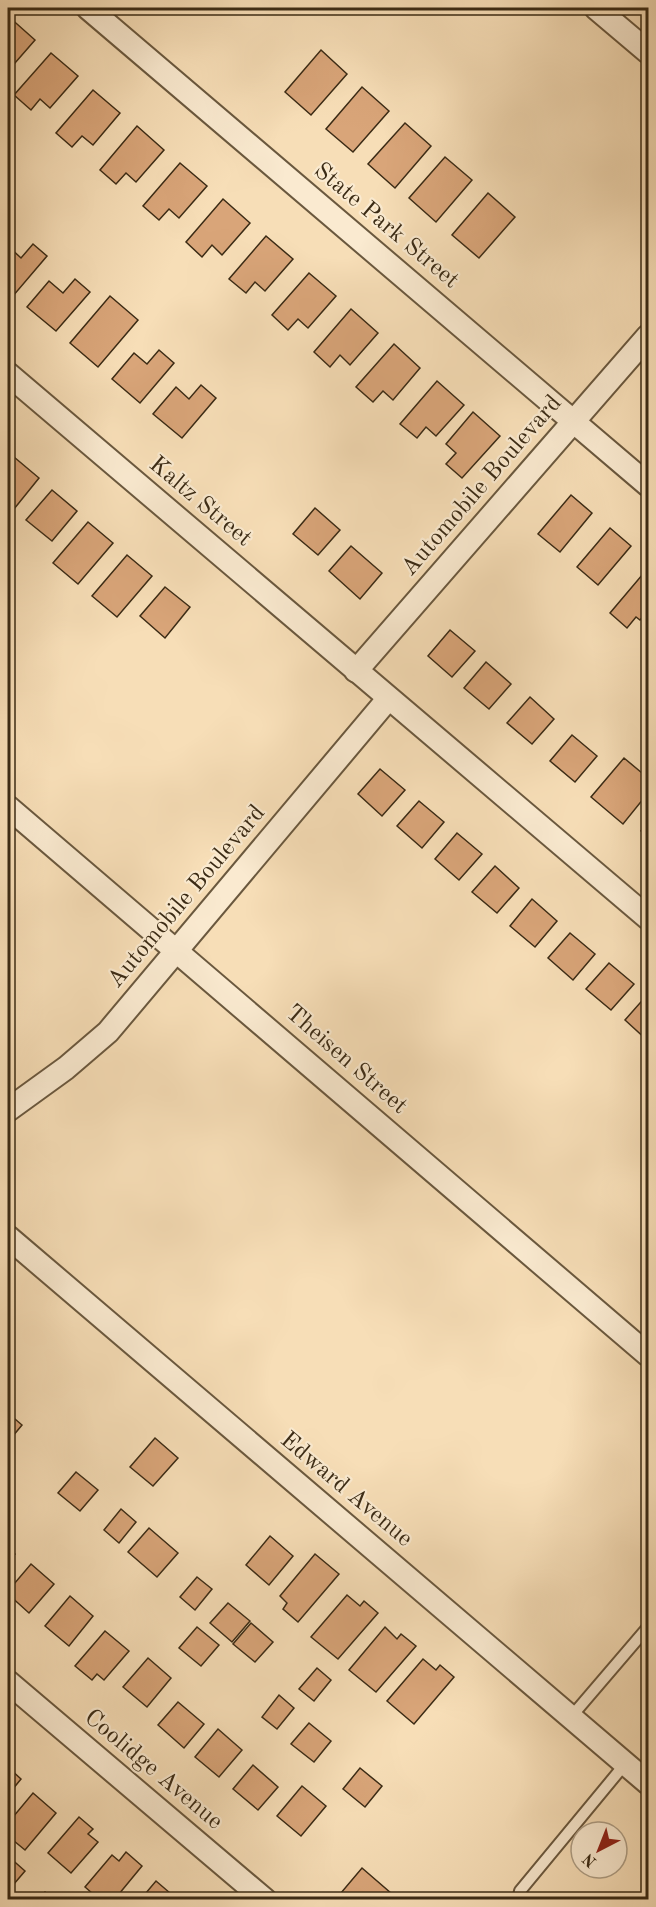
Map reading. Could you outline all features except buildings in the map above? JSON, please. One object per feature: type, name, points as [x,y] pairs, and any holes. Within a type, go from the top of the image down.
[{"type":"street","name":"State Park Street","points":[[88,8],[648,485]]},
{"type":"street","points":[[596,8],[648,52]]},
{"type":"street","name":"Automobile Boulevard","points":[[357,671],[648,336]]},
{"type":"street","name":"Kaltz Street","points":[[8,374],[388,699]]},
{"type":"street","name":"Automobile Boulevard","points":[[8,1110],[66,1068],[108,1032],[388,699]]},
{"type":"street","points":[[388,699],[648,918]]},
{"type":"street","name":"Theisen Street","points":[[8,807],[648,1355]]},
{"type":"street","name":"Edward Avenue","points":[[8,1237],[648,1783]]},
{"type":"street","name":"Coolidge Avenue","points":[[8,1682],[264,1899]]},
{"type":"lane","points":[[571,1717],[648,1627]]},
{"type":"lane","points":[[518,1899],[520,1891],[625,1764]]}]
